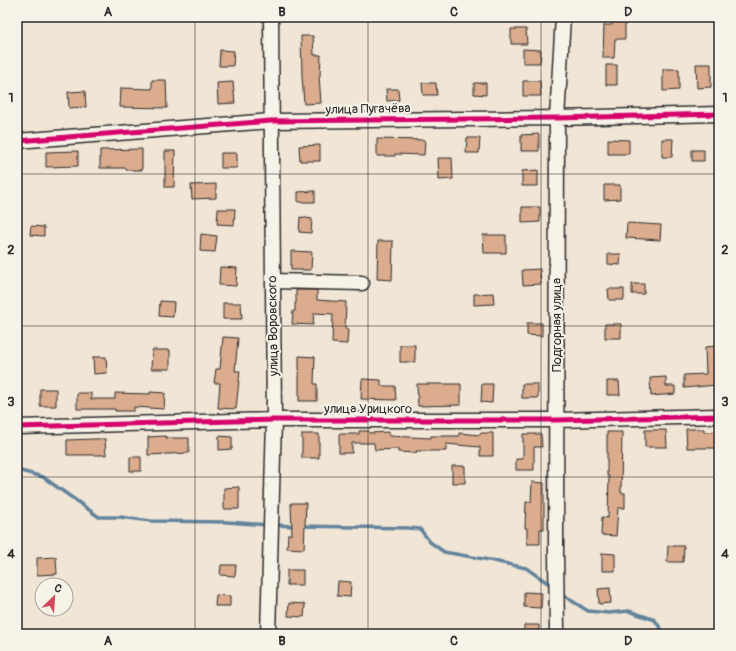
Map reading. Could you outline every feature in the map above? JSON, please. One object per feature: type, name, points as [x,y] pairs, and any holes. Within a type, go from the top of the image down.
[{"type":"street","name":"улица Воровского","points":[[268,634],[274,420],[271,17]]},
{"type":"street","name":"Подгорная улица","points":[[557,634],[557,118],[563,17]]},
{"type":"street","name":"улица Пугачёва","points":[[17,140],[271,121],[557,118],[719,114]]},
{"type":"street","points":[[273,281],[362,283]]},
{"type":"street","name":"улица Урицкого","points":[[17,427],[274,420],[556,420],[719,416]]},
{"type":"building","points":[[613,17],[625,17],[625,39],[615,39],[614,58],[603,58],[604,25],[612,25]]},
{"type":"building","points":[[511,29],[526,29],[527,44],[511,44]]},
{"type":"building","points":[[301,36],[313,36],[314,55],[321,55],[319,76],[321,103],[304,104]]},
{"type":"building","points":[[523,49],[541,50],[540,63],[523,63]]},
{"type":"building","points":[[220,50],[234,51],[233,66],[219,66]]},
{"type":"building","points":[[696,64],[711,64],[711,87],[697,88]]},
{"type":"building","points":[[606,65],[617,65],[617,85],[606,85]]},
{"type":"building","points":[[663,69],[679,69],[679,90],[663,91]]},
{"type":"building","points":[[152,80],[166,80],[167,108],[120,107],[121,88],[152,89]]},
{"type":"building","points":[[523,81],[540,81],[541,96],[523,96]]},
{"type":"building","points":[[233,82],[235,103],[218,104],[217,83]]},
{"type":"building","points":[[422,83],[436,83],[437,95],[423,95]]},
{"type":"building","points":[[474,83],[486,83],[486,95],[474,94]]},
{"type":"building","points":[[386,89],[398,89],[399,100],[387,101]]},
{"type":"building","points":[[85,91],[86,107],[69,108],[68,92]]},
{"type":"building","points":[[539,134],[539,151],[521,151],[521,135]]},
{"type":"building","points":[[467,138],[480,138],[479,153],[466,153]]},
{"type":"building","points":[[377,139],[425,140],[424,155],[395,154],[395,156],[377,156]]},
{"type":"building","points":[[608,139],[629,140],[629,154],[608,154]]},
{"type":"building","points":[[662,139],[673,139],[672,157],[662,157]]},
{"type":"building","points":[[320,145],[320,161],[300,161],[299,146]]},
{"type":"building","points":[[142,149],[142,170],[126,170],[126,168],[100,168],[100,150]]},
{"type":"building","points":[[692,150],[704,150],[704,161],[692,161]]},
{"type":"building","points":[[78,151],[78,166],[46,167],[46,152]]},
{"type":"building","points":[[165,151],[175,151],[174,187],[165,187]]},
{"type":"building","points":[[221,153],[237,153],[237,168],[221,168]]},
{"type":"building","points":[[438,158],[452,158],[453,179],[439,180]]},
{"type":"building","points":[[538,170],[538,186],[522,186],[522,171]]},
{"type":"building","points":[[216,184],[216,198],[192,199],[191,185]]},
{"type":"building","points":[[604,185],[620,185],[620,199],[604,200]]},
{"type":"building","points":[[315,191],[315,202],[298,202],[298,192]]},
{"type":"building","points":[[522,207],[540,207],[540,222],[522,223]]},
{"type":"building","points":[[218,209],[235,209],[234,225],[217,224]]},
{"type":"building","points":[[300,217],[312,219],[311,233],[299,232]]},
{"type":"building","points":[[627,223],[661,225],[660,240],[626,238]]},
{"type":"building","points":[[31,226],[44,227],[44,236],[30,235]]},
{"type":"building","points":[[201,234],[217,236],[215,252],[200,251]]},
{"type":"building","points":[[483,235],[506,235],[506,253],[484,253]]},
{"type":"building","points":[[378,241],[393,241],[392,280],[377,279]]},
{"type":"building","points":[[291,251],[312,252],[311,270],[291,270]]},
{"type":"building","points":[[608,254],[621,254],[620,265],[608,264]]},
{"type":"building","points":[[220,267],[237,268],[236,286],[219,285]]},
{"type":"building","points":[[540,269],[541,284],[523,285],[522,270]]},
{"type":"building","points":[[632,284],[644,284],[644,294],[632,294]]},
{"type":"building","points":[[608,289],[624,289],[624,300],[609,300]]},
{"type":"building","points":[[296,290],[317,290],[317,300],[346,302],[345,329],[348,329],[347,344],[332,343],[333,314],[314,313],[313,325],[292,324],[293,311],[295,311],[296,303]]},
{"type":"building","points":[[493,293],[494,304],[474,305],[474,294]]},
{"type":"building","points":[[160,301],[174,302],[173,317],[159,316]]},
{"type":"building","points":[[223,303],[241,303],[242,319],[223,319]]},
{"type":"building","points":[[527,323],[542,323],[542,336],[527,335]]},
{"type":"building","points":[[605,324],[621,324],[621,338],[605,338]]},
{"type":"building","points":[[223,337],[238,338],[235,371],[240,371],[236,409],[218,408],[220,383],[214,383],[216,369],[220,369]]},
{"type":"building","points":[[400,345],[415,345],[415,362],[400,362]]},
{"type":"building","points":[[719,346],[719,362],[715,362],[717,385],[684,388],[684,375],[706,374],[705,347]]},
{"type":"building","points":[[152,350],[170,350],[170,369],[151,369]]},
{"type":"building","points":[[299,356],[315,357],[314,384],[317,384],[317,401],[299,401]]},
{"type":"building","points":[[93,357],[106,357],[107,373],[94,374]]},
{"type":"building","points":[[666,377],[666,386],[675,386],[675,394],[651,396],[650,378]]},
{"type":"building","points":[[362,379],[381,380],[381,386],[395,386],[396,400],[361,399]]},
{"type":"building","points":[[607,381],[619,381],[620,395],[607,395]]},
{"type":"building","points":[[417,384],[461,384],[461,405],[418,406]]},
{"type":"building","points":[[482,384],[493,384],[492,403],[481,402]]},
{"type":"building","points":[[522,384],[538,384],[538,398],[522,398]]},
{"type":"building","points":[[40,389],[56,389],[56,406],[40,406]]},
{"type":"building","points":[[150,392],[165,393],[164,409],[134,407],[134,411],[115,411],[115,409],[77,409],[77,393],[91,393],[91,399],[115,399],[115,393],[150,394]]},
{"type":"building","points":[[686,429],[704,429],[704,432],[719,431],[719,448],[687,448]]},
{"type":"building","points":[[645,430],[666,430],[667,447],[645,447]]},
{"type":"building","points":[[359,431],[369,431],[369,433],[389,432],[389,436],[431,438],[431,436],[459,436],[459,433],[480,435],[480,433],[493,433],[493,456],[480,456],[480,447],[446,444],[446,451],[416,451],[416,453],[398,452],[398,449],[375,450],[374,443],[352,443],[352,453],[339,453],[339,434],[359,434]]},
{"type":"building","points":[[607,432],[622,432],[621,493],[625,493],[625,508],[618,508],[616,536],[601,535],[602,517],[608,518],[609,476],[607,476]]},
{"type":"building","points":[[302,434],[319,434],[319,458],[302,458]]},
{"type":"building","points":[[523,434],[541,434],[542,447],[534,447],[534,470],[516,470],[516,459],[523,459]]},
{"type":"building","points":[[166,436],[166,438],[189,438],[189,453],[148,455],[148,437]]},
{"type":"building","points":[[219,436],[232,437],[232,449],[219,450]]},
{"type":"building","points":[[105,439],[106,455],[67,455],[67,440]]},
{"type":"building","points":[[130,457],[141,457],[141,471],[130,471]]},
{"type":"building","points":[[452,466],[465,466],[465,483],[452,483]]},
{"type":"building","points":[[532,482],[544,483],[544,529],[540,529],[540,544],[527,544],[527,528],[525,528],[526,502],[531,502]]},
{"type":"building","points":[[239,487],[239,509],[224,509],[224,488]]},
{"type":"building","points":[[291,503],[306,503],[304,549],[287,548],[288,534],[292,534]]},
{"type":"building","points":[[668,546],[684,546],[683,562],[667,562]]},
{"type":"building","points":[[602,553],[615,554],[615,571],[602,571]]},
{"type":"building","points":[[56,557],[57,574],[37,575],[37,558]]},
{"type":"building","points":[[221,565],[236,565],[235,576],[220,575]]},
{"type":"building","points":[[287,570],[303,570],[303,585],[287,585]]},
{"type":"building","points":[[338,581],[351,582],[350,597],[337,596]]},
{"type":"building","points":[[610,588],[611,603],[599,604],[598,589]]},
{"type":"building","points":[[524,592],[542,593],[541,608],[524,607]]},
{"type":"building","points":[[216,595],[230,596],[230,606],[215,606]]},
{"type":"building","points":[[289,603],[305,604],[304,617],[288,616]]},
{"type":"building","points":[[524,625],[539,625],[539,634],[524,634]]},
{"type":"waterway","points":[[17,470],[43,477],[99,517],[120,517],[151,521],[227,522],[269,525]]},
{"type":"waterway","points":[[275,525],[295,526]]},
{"type":"waterway","points":[[301,526],[420,529],[430,542],[444,552],[526,568],[552,586]]},
{"type":"waterway","points":[[561,594],[588,611],[609,613],[629,611],[655,620],[664,634]]},
{"type":"cycle path","points":[[17,141],[271,121],[557,118],[719,114]]},
{"type":"cycle path","points":[[17,427],[274,420],[556,420],[719,416]]}]
